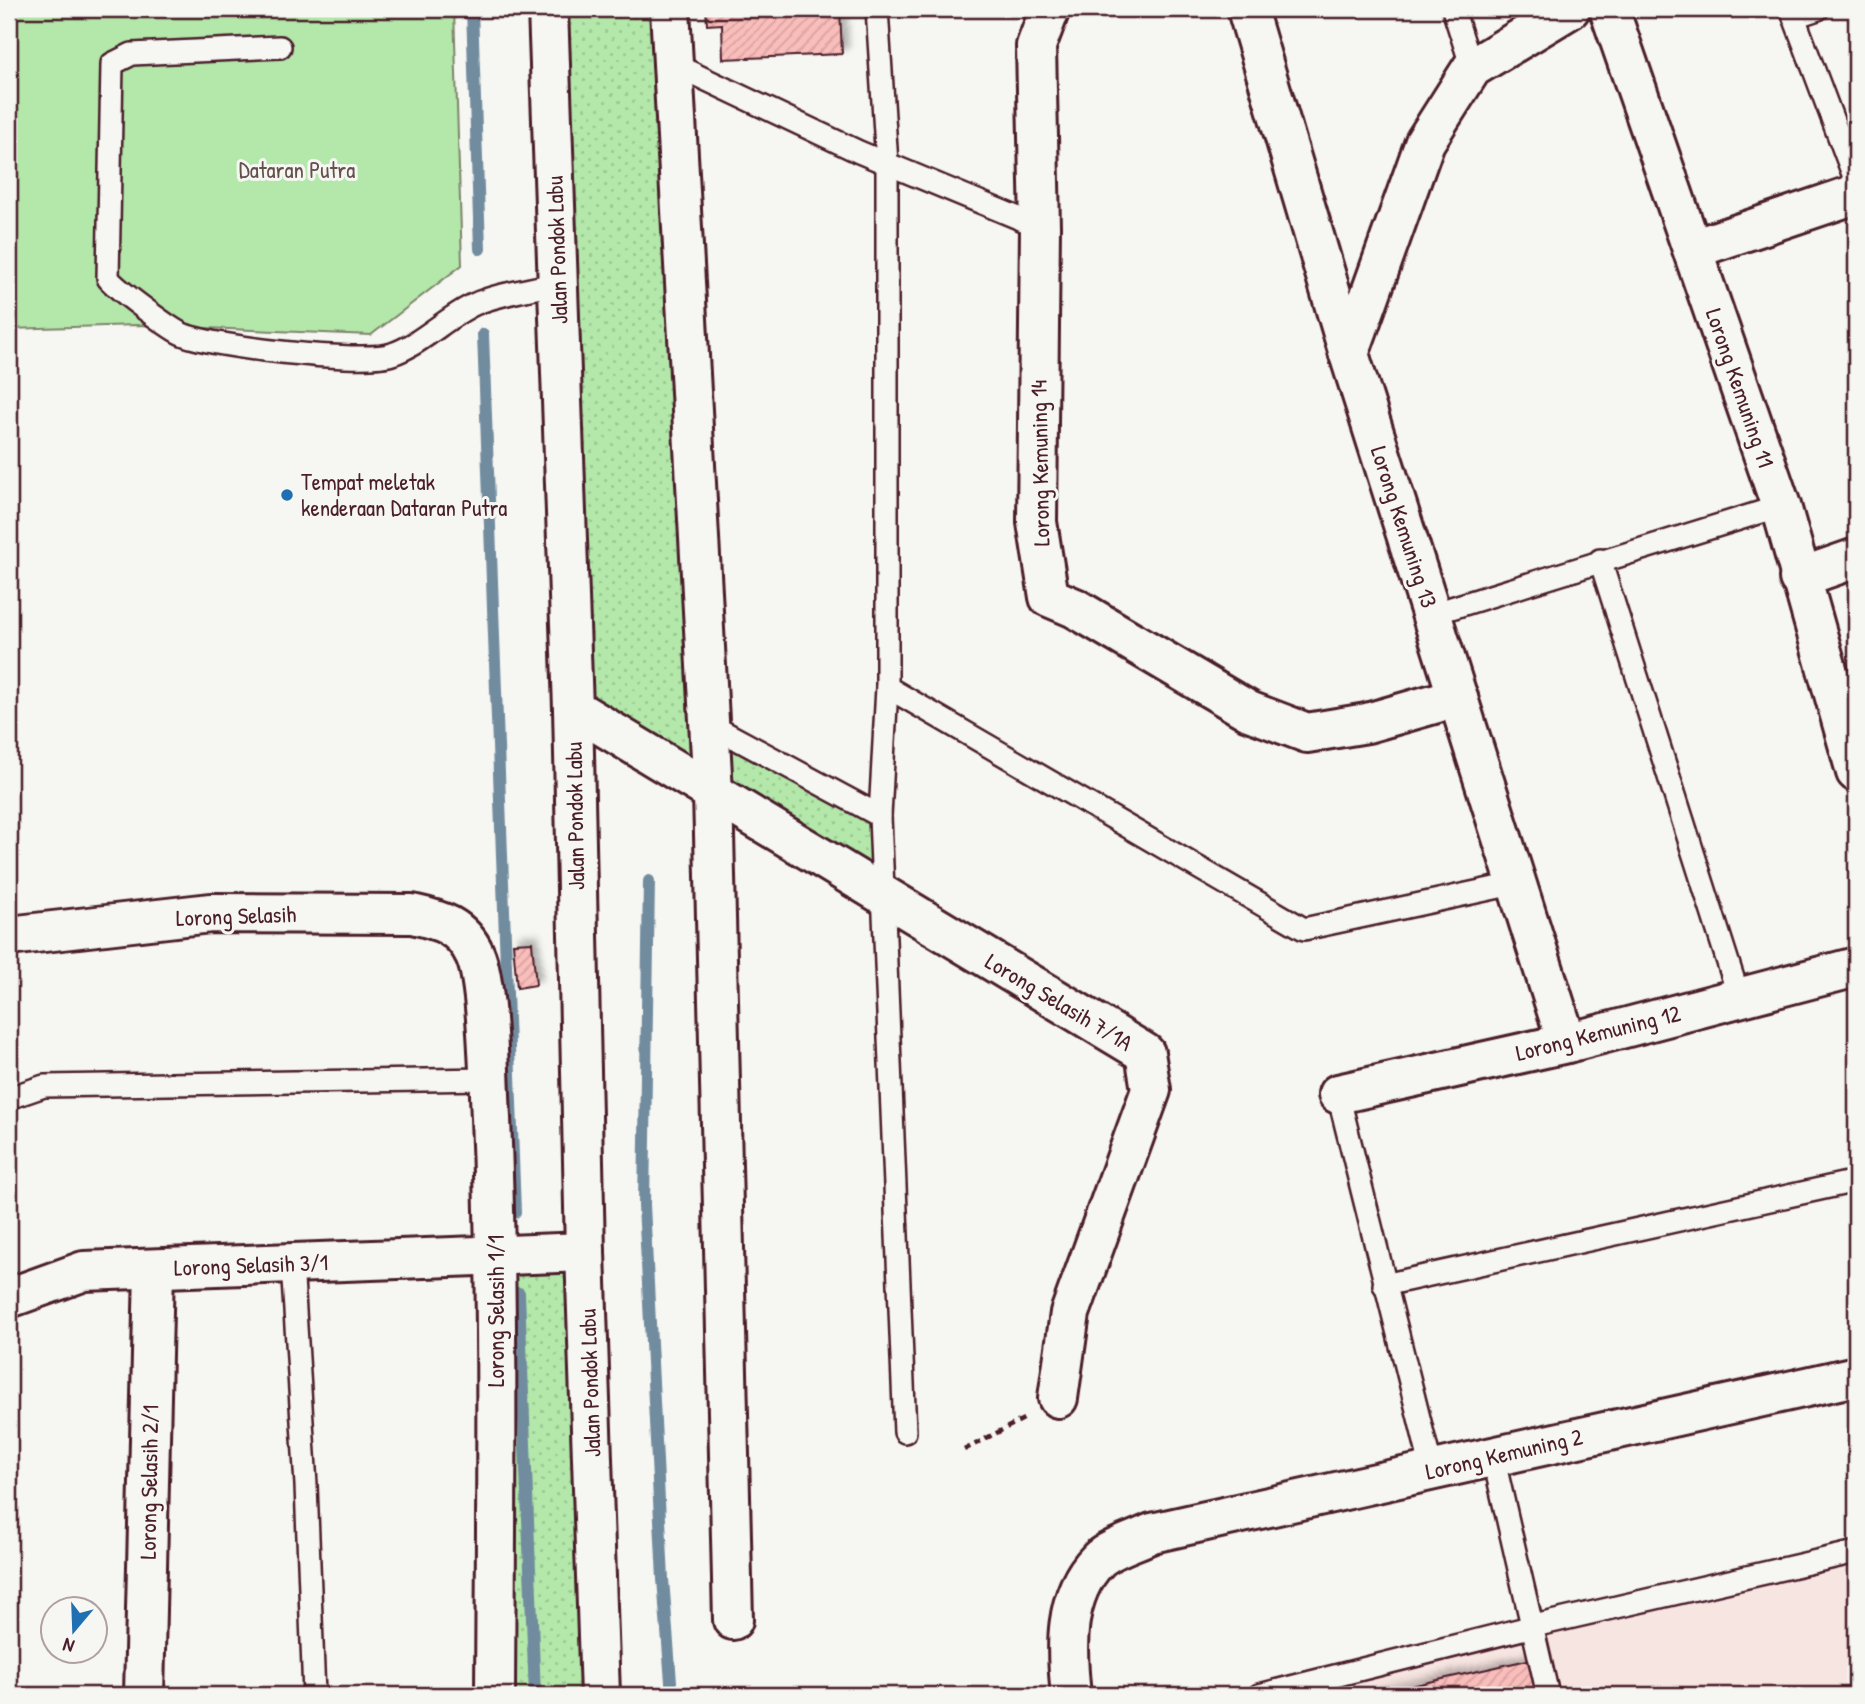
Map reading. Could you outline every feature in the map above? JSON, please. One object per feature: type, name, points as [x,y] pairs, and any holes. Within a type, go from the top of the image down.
[{"type":"street","name":"Jalan Pondok Labu","points":[[548,9],[573,708],[585,1252],[600,1695]]},
{"type":"street","points":[[670,9],[713,793],[733,1620]]},
{"type":"street","name":"Lorong Kemuning 14","points":[[1050,9],[1036,46],[1040,227],[1037,522],[1049,597],[1074,608],[1249,711],[1307,733],[1367,723],[1458,697]]},
{"type":"street","name":"Lorong Kemuning 13","points":[[1247,9],[1349,354],[1567,1043]]},
{"type":"street","points":[[1349,354],[1425,142],[1472,68],[1570,9]]},
{"type":"street","name":"Lorong Kemuning 11","points":[[1609,9],[1781,506],[1799,578],[1856,772]]},
{"type":"street","points":[[1693,249],[1856,194]]},
{"type":"street","points":[[1799,578],[1856,558]]},
{"type":"street","name":"Lorong Selasih 7/1A","points":[[573,708],[1145,1054],[1151,1090],[1070,1313],[1058,1398]]},
{"type":"street","name":"Lorong Selasih","points":[[9,936],[211,913],[412,914],[442,921],[460,931]]},
{"type":"street","name":"Lorong Selasih 1/1","points":[[460,931],[476,956],[489,1079],[497,1255],[495,1695]]},
{"type":"street","name":"Lorong Kemuning 12","points":[[1338,1094],[1567,1043],[1856,967]]},
{"type":"street","name":"Lorong Selasih 3/1","points":[[9,1297],[85,1271],[585,1252]]},
{"type":"street","name":"Lorong Selasih 2/1","points":[[144,1695],[154,1269]]},
{"type":"street","name":"Lorong Kemuning 2","points":[[1071,1695],[1066,1650],[1075,1595],[1099,1559],[1152,1533],[1856,1376]]},
{"type":"street","name":"Jalan Pondok Labu","points":[[599,1624],[612,1695]]},
{"type":"lane","points":[[877,9],[887,164],[887,687],[880,816],[905,1432]]},
{"type":"lane","points":[[1453,9],[1472,68]]},
{"type":"lane","points":[[1818,9],[1793,13],[1856,182]]},
{"type":"lane","points":[[280,47],[132,54],[113,64],[108,278],[117,290],[142,304],[180,333],[223,345],[314,355],[391,355],[475,304],[558,283]]},
{"type":"lane","points":[[671,63],[887,164],[1040,227]]},
{"type":"lane","points":[[1432,614],[1781,506]]},
{"type":"lane","points":[[1600,560],[1739,997]]},
{"type":"lane","points":[[887,687],[1304,929],[1518,883]]},
{"type":"lane","points":[[709,724],[880,816]]},
{"type":"lane","points":[[9,1098],[44,1086],[489,1079]]},
{"type":"lane","points":[[1338,1094],[1384,1285],[1433,1470]]},
{"type":"lane","points":[[1384,1285],[1856,1181]]},
{"type":"lane","points":[[292,1263],[306,1485],[314,1695]]},
{"type":"lane","points":[[1493,1456],[1548,1695]]},
{"type":"lane","points":[[1259,1695],[1534,1626],[1856,1552]]},
{"type":"path","points":[[964,1450],[1058,1398]]},
{"type":"shaded area","points":[[1856,1555],[1856,1695],[1269,1695]]},
{"type":"green space","name":"Dataran Putra","points":[[9,9],[454,9],[462,265],[371,335],[137,325],[9,329]]},
{"type":"green space","points":[[548,9],[670,9],[709,724],[880,816],[883,895],[573,708]]},
{"type":"green space","points":[[585,1252],[600,1695],[495,1695],[497,1255]]},
{"type":"building","points":[[706,9],[840,9],[842,54],[723,59],[722,24],[707,25]]},
{"type":"building","points":[[532,942],[536,985],[517,988],[513,943]]},
{"type":"building","points":[[1532,1659],[1540,1695],[1371,1695]]},
{"type":"waterway","points":[[472,9],[480,249]]},
{"type":"waterway","points":[[483,334],[515,1212]]},
{"type":"waterway","points":[[649,881],[644,1205],[663,1579],[672,1695]]},
{"type":"waterway","points":[[519,1293],[535,1695]]},
{"type":"place","name":"Tempat meletak kenderaan Dataran Putra","points":[[287,495]]}]
